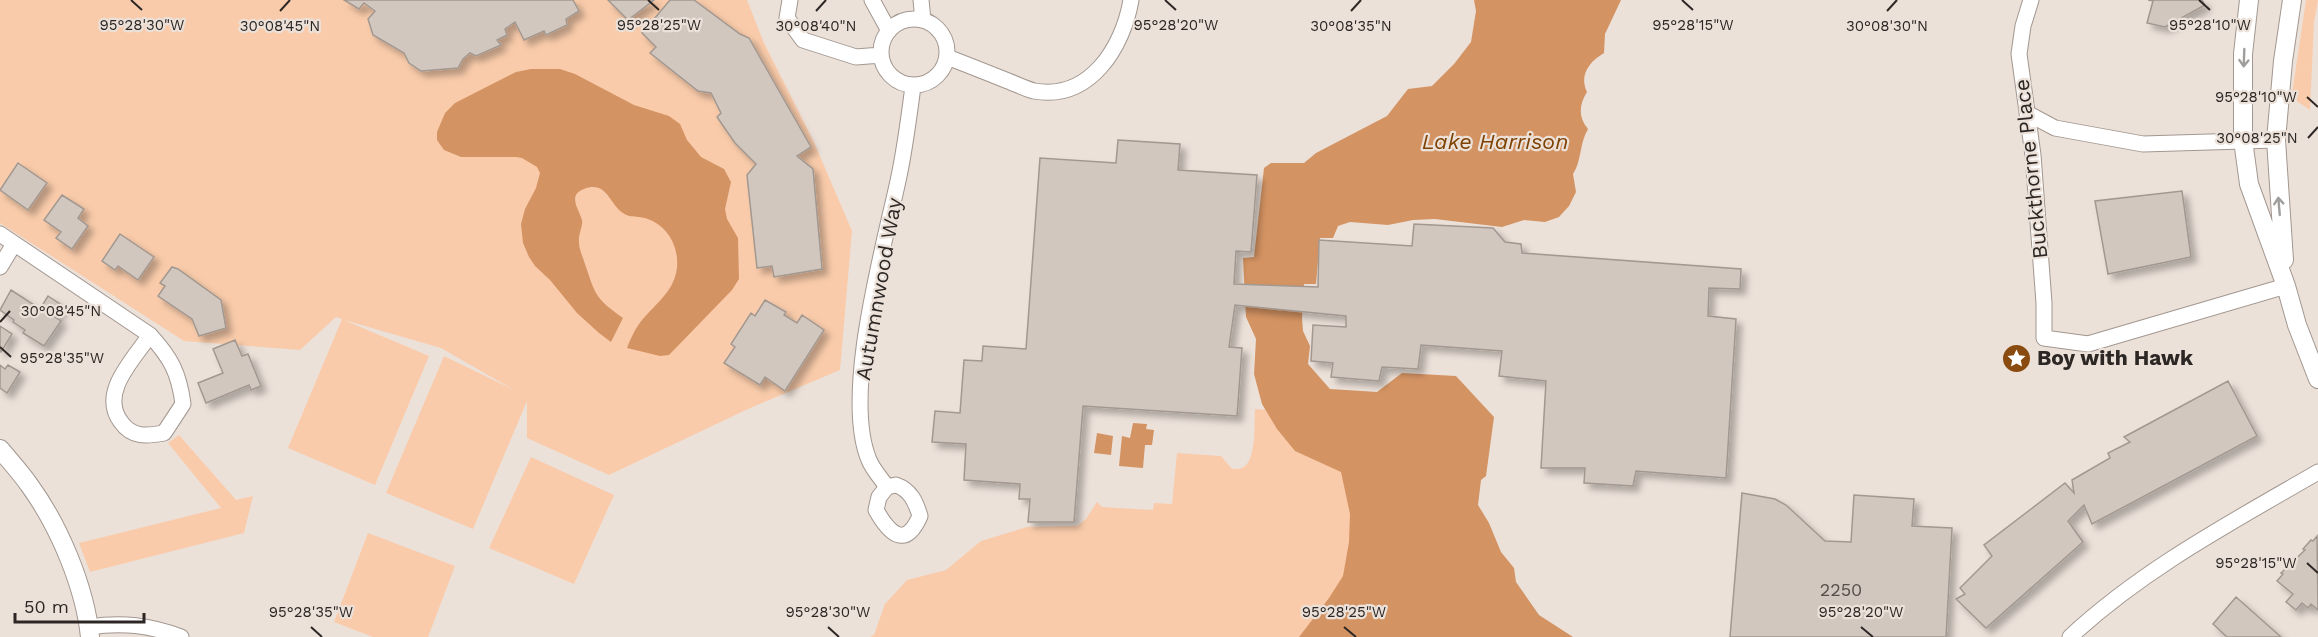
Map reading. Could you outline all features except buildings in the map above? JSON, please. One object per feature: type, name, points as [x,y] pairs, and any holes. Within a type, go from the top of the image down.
[{"type":"street","points":[[790,0],[787,18],[803,40],[856,57],[881,55]]},
{"type":"street","points":[[872,0],[889,31]]},
{"type":"street","points":[[921,0],[923,20]]},
{"type":"street","points":[[947,57],[1035,91],[1058,90],[1080,84],[1099,70],[1115,50],[1131,0]]},
{"type":"street","name":"Buckthorne Place","points":[[2031,0],[2023,26],[2019,54],[2033,155],[2044,303],[2044,338],[2088,344],[2286,285]]},
{"type":"street","points":[[2249,0],[2243,54],[2242,140],[2249,184],[2318,379]]},
{"type":"street","points":[[2286,285],[2276,140],[2283,61],[2292,0]]},
{"type":"street","points":[[923,20],[940,32],[947,46],[947,57],[935,78],[925,84],[914,86],[900,83],[891,76],[884,66],[881,55],[883,41],[889,31],[904,21],[923,20]]},
{"type":"street","name":"Autumnwood Way","points":[[887,487],[869,461],[863,438],[860,404],[862,363],[903,157],[914,86]]},
{"type":"street","points":[[2027,113],[2055,128],[2143,144],[2276,140]]},
{"type":"street","points":[[0,234],[150,335],[168,355],[180,382],[183,404],[164,432],[143,437],[126,429],[114,413],[113,394],[150,335]]},
{"type":"street","points":[[0,267],[14,244]]},
{"type":"street","points":[[0,449],[29,485],[46,511],[71,565],[90,632],[115,623],[161,629],[181,637]]},
{"type":"street","points":[[2070,637],[2089,620],[2184,550],[2318,472]]},
{"type":"shaded area","points":[[0,0],[747,0],[764,43],[813,140],[852,231],[840,370],[748,409],[609,475],[527,438],[527,401],[473,529],[386,493],[444,356],[514,390],[441,348],[344,320],[429,356],[375,485],[288,448],[342,319],[336,317],[300,350],[184,341],[0,223]]},
{"type":"shaded area","points":[[2306,0],[2318,0],[2314,22],[2310,110],[2298,102],[2292,94]]},
{"type":"shaded area","points":[[1255,409],[1320,414],[1424,637],[870,637],[874,635],[885,604],[907,580],[946,570],[981,541],[1027,527],[1077,526],[1086,519],[1097,502],[1102,507],[1153,510],[1154,503],[1172,504],[1177,453],[1221,456],[1232,469],[1242,468],[1247,464],[1252,450]]},
{"type":"shaded area","points":[[179,435],[236,500],[253,496],[244,533],[90,572],[79,543],[221,508],[168,443]]},
{"type":"shaded area","points":[[531,457],[614,495],[574,584],[489,548]]},
{"type":"shaded area","points":[[368,533],[455,566],[428,637],[373,637],[334,622]]},
{"type":"water","name":"Lake Harrison","points":[[1474,0],[1621,0],[1605,34],[1604,53],[1594,60],[1585,75],[1587,92],[1581,111],[1582,120],[1588,129],[1573,174],[1576,192],[1569,206],[1559,217],[1545,222],[1524,220],[1502,227],[1435,219],[1388,225],[1350,222],[1338,226],[1333,238],[1320,238],[1316,284],[1304,284],[1302,318],[1303,331],[1310,346],[1308,364],[1330,389],[1377,392],[1402,373],[1456,376],[1494,417],[1486,476],[1481,480],[1478,505],[1489,523],[1501,552],[1514,568],[1516,582],[1539,615],[1573,637],[1299,637],[1343,576],[1349,542],[1350,514],[1341,472],[1295,451],[1277,429],[1262,404],[1254,374],[1256,339],[1246,317],[1243,258],[1254,257],[1264,168],[1271,163],[1304,163],[1316,153],[1387,116],[1408,89],[1432,86],[1454,64],[1471,42],[1476,11]]},
{"type":"water","points":[[531,69],[560,69],[575,74],[634,105],[669,116],[680,124],[687,140],[701,157],[724,169],[731,182],[725,209],[727,219],[738,238],[739,279],[732,290],[669,355],[660,356],[627,348],[639,324],[667,292],[675,277],[677,260],[674,244],[660,226],[645,218],[625,215],[603,190],[598,188],[584,189],[576,195],[575,199],[582,220],[580,248],[592,283],[602,301],[623,318],[611,342],[577,313],[550,280],[535,266],[523,243],[521,224],[525,209],[536,188],[540,173],[537,167],[516,157],[461,157],[444,150],[437,140],[437,132],[445,113],[455,103],[516,72]]},
{"type":"water","points":[[1133,423],[1147,424],[1146,429],[1154,430],[1152,445],[1145,445],[1143,468],[1119,466],[1122,436],[1130,438]]},
{"type":"water","points":[[1097,433],[1113,436],[1111,455],[1094,453]]},
{"type":"place","name":"Boy with Hawk","points":[[2016,358]]}]
